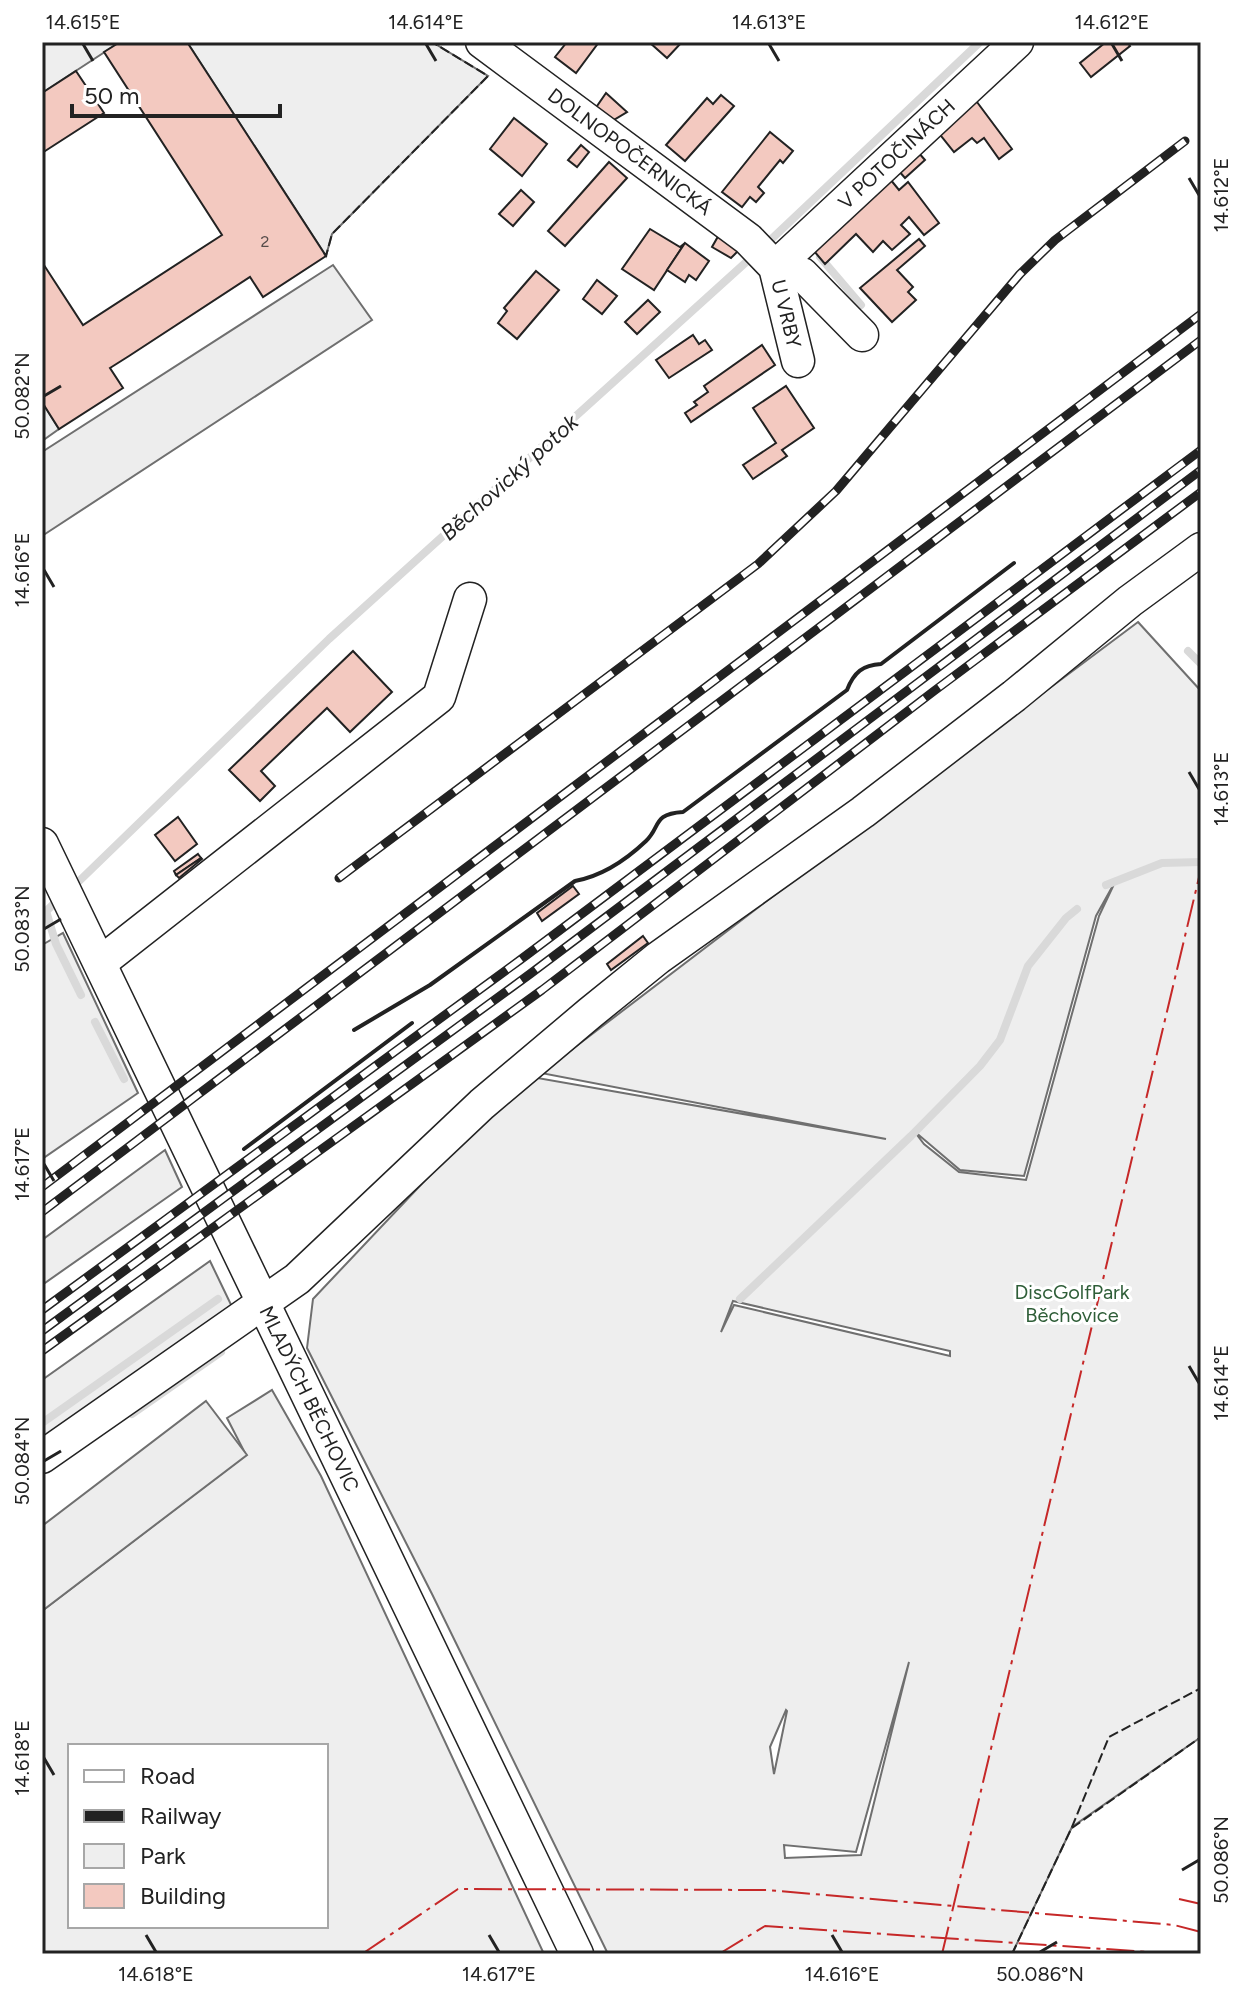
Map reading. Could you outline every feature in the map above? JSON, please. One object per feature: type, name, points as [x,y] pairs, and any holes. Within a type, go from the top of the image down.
[{"type":"street","name":"V POTOČINÁCH","points":[[763,254],[1017,42]]},
{"type":"street","name":"DOLNOPOČERNICKÁ","points":[[498,47],[763,254],[802,274],[862,335]]},
{"type":"street","name":"U VRBY","points":[[763,254],[798,361]]},
{"type":"street","points":[[42,1457],[297,1279],[482,1104],[658,958],[863,812],[1014,696],[1130,601],[1201,549]]},
{"type":"street","points":[[100,963],[439,697],[470,599]]},
{"type":"street","name":"MLADÝCH BĚCHOVIC","points":[[42,844],[577,1954]]},
{"type":"green space","points":[[42,42],[120,42],[42,93]]},
{"type":"green space","points":[[187,42],[432,42],[488,76],[332,234],[326,256]]},
{"type":"green space","points":[[42,402],[59,429],[42,441]]},
{"type":"green space","name":"DiscGolfPark Běchovice","points":[[1138,622],[1201,691],[1201,861],[1164,862],[1146,869],[1201,863],[1201,1737],[1072,1827],[1012,1954],[608,1954],[432,1594],[307,1348],[313,1299],[433,1172],[532,1077],[886,1139],[541,1073]],"holes":[[[1116,880],[1099,916],[1026,1180],[959,1172],[924,1144],[914,1131],[960,1170],[1024,1176],[1096,916]],[[733,1301],[950,1351],[950,1356],[734,1305],[721,1332]],[[909,1662],[861,1855],[785,1858],[784,1845],[856,1852]],[[786,1710],[774,1774],[770,1747]]]},
{"type":"green space","points":[[63,933],[138,1093],[42,1159],[42,945]]},
{"type":"green space","points":[[165,1150],[182,1187],[42,1285],[42,1240]]},
{"type":"green space","points":[[210,1261],[235,1313],[42,1448],[42,1380]]},
{"type":"green space","points":[[272,1390],[321,1476],[544,1954],[42,1954],[42,1611],[246,1455],[227,1418]]},
{"type":"shaded area","points":[[333,265],[372,320],[42,536],[42,452]]},
{"type":"shaded area","points":[[206,1401],[247,1455],[42,1611],[42,1526]]},
{"type":"building","points":[[120,42],[187,42],[326,256],[263,297],[250,277],[110,368],[123,388],[59,429],[42,402],[42,262],[83,325],[222,235],[104,52]]},
{"type":"building","points":[[567,42],[599,42],[576,73],[555,57]]},
{"type":"building","points":[[649,42],[682,42],[667,58]]},
{"type":"building","points":[[1106,42],[1127,42],[1130,46],[1091,77],[1080,63]]},
{"type":"building","points":[[76,71],[104,113],[42,153],[42,93]]},
{"type":"building","points":[[606,93],[627,112],[612,121],[595,109]]},
{"type":"building","points":[[721,95],[734,106],[685,161],[666,145],[707,98],[713,104]]},
{"type":"building","points":[[974,98],[1012,149],[999,159],[984,138],[977,143],[972,138],[954,152],[938,132]]},
{"type":"building","points":[[514,118],[547,144],[522,176],[490,149]]},
{"type":"building","points":[[770,132],[793,151],[783,163],[780,160],[758,187],[764,193],[756,202],[750,197],[742,207],[722,192]]},
{"type":"building","points":[[581,145],[589,152],[577,167],[568,160]]},
{"type":"building","points":[[918,152],[925,160],[905,178],[898,170]]},
{"type":"building","points":[[609,162],[627,178],[565,246],[548,231]]},
{"type":"building","points":[[890,179],[899,190],[908,182],[939,223],[924,235],[909,217],[901,225],[910,234],[892,250],[883,241],[873,252],[856,234],[825,264],[814,251]]},
{"type":"building","points":[[521,190],[534,202],[513,226],[499,214]]},
{"type":"building","points":[[650,229],[680,247],[685,243],[654,290],[622,269]]},
{"type":"building","points":[[720,233],[742,247],[731,258],[712,247]]},
{"type":"building","points":[[919,239],[925,246],[897,270],[913,287],[908,292],[916,300],[892,322],[860,288]]},
{"type":"building","points":[[685,243],[709,261],[696,280],[689,275],[685,282],[667,270]]},
{"type":"building","points":[[536,271],[559,290],[517,339],[498,323],[507,311],[504,308]]},
{"type":"building","points":[[597,280],[617,296],[602,314],[583,299]]},
{"type":"building","points":[[648,300],[660,312],[637,334],[625,322]]},
{"type":"building","points":[[693,335],[699,344],[705,340],[712,350],[669,378],[656,360]]},
{"type":"building","points":[[762,345],[775,365],[691,422],[685,413],[708,392],[704,386]]},
{"type":"building","points":[[786,386],[814,428],[782,450],[787,456],[753,479],[743,465],[776,443],[753,408]]},
{"type":"building","points":[[353,651],[392,692],[350,732],[327,708],[261,771],[275,786],[260,801],[229,770]]},
{"type":"building","points":[[178,817],[197,844],[175,861],[155,835]]},
{"type":"building","points":[[198,854],[201,858],[176,875],[174,871]]},
{"type":"building","points":[[201,858],[179,878],[176,875]]},
{"type":"building","points":[[573,886],[579,894],[542,921],[537,913]]},
{"type":"building","points":[[643,936],[648,943],[611,970],[607,964]]},
{"type":"waterway","name":"Běchovický potok","points":[[764,246],[980,42]]},
{"type":"waterway","name":"Běchovický potok","points":[[72,888],[329,639],[754,255]]},
{"type":"waterway","points":[[820,257],[861,305]]},
{"type":"waterway","points":[[1188,651],[1201,664]]},
{"type":"waterway","points":[[1106,885],[1162,863],[1201,862]]},
{"type":"waterway","name":"Běchovický potok","points":[[42,915],[59,899]]},
{"type":"waterway","points":[[740,1299],[980,1066],[1000,1040],[1028,966],[1066,918],[1077,909]]},
{"type":"waterway","points":[[46,911],[56,944],[81,995]]},
{"type":"waterway","points":[[95,1022],[124,1079]]},
{"type":"waterway","points":[[42,1423],[218,1299]]},
{"type":"waterway","points":[[132,1414],[221,1352]]},
{"type":"railway","points":[[339,878],[758,564],[836,491],[1020,274],[1055,240],[1185,141]]},
{"type":"railway","points":[[42,1187],[1201,314]]},
{"type":"railway","points":[[42,1212],[1201,340]]},
{"type":"railway","points":[[42,1310],[520,960],[1201,450]]},
{"type":"railway","points":[[42,1331],[530,974],[1201,470]]},
{"type":"railway","points":[[42,1351],[542,990],[1201,492]]},
{"type":"fence","points":[[324,253],[326,256],[332,234],[488,76],[432,42]]},
{"type":"fence","points":[[1012,1954],[1072,1827],[1109,1737],[1201,1688]]},
{"type":"fence","points":[[1072,1828],[1201,1737]]},
{"type":"wall","points":[[354,1030],[430,985],[575,881],[604,871],[622,860],[651,836],[662,818],[683,812],[847,690],[860,671],[881,664],[1014,563]]},
{"type":"wall","points":[[244,1149],[412,1023]]},
{"type":"power","points":[[942,1954],[1201,869]]},
{"type":"power","points":[[362,1954],[458,1889],[767,1890],[1174,1925],[1201,1932]]},
{"type":"power","points":[[1179,1899],[1201,1904]]},
{"type":"power","points":[[719,1954],[765,1926],[1179,1954]]}]
